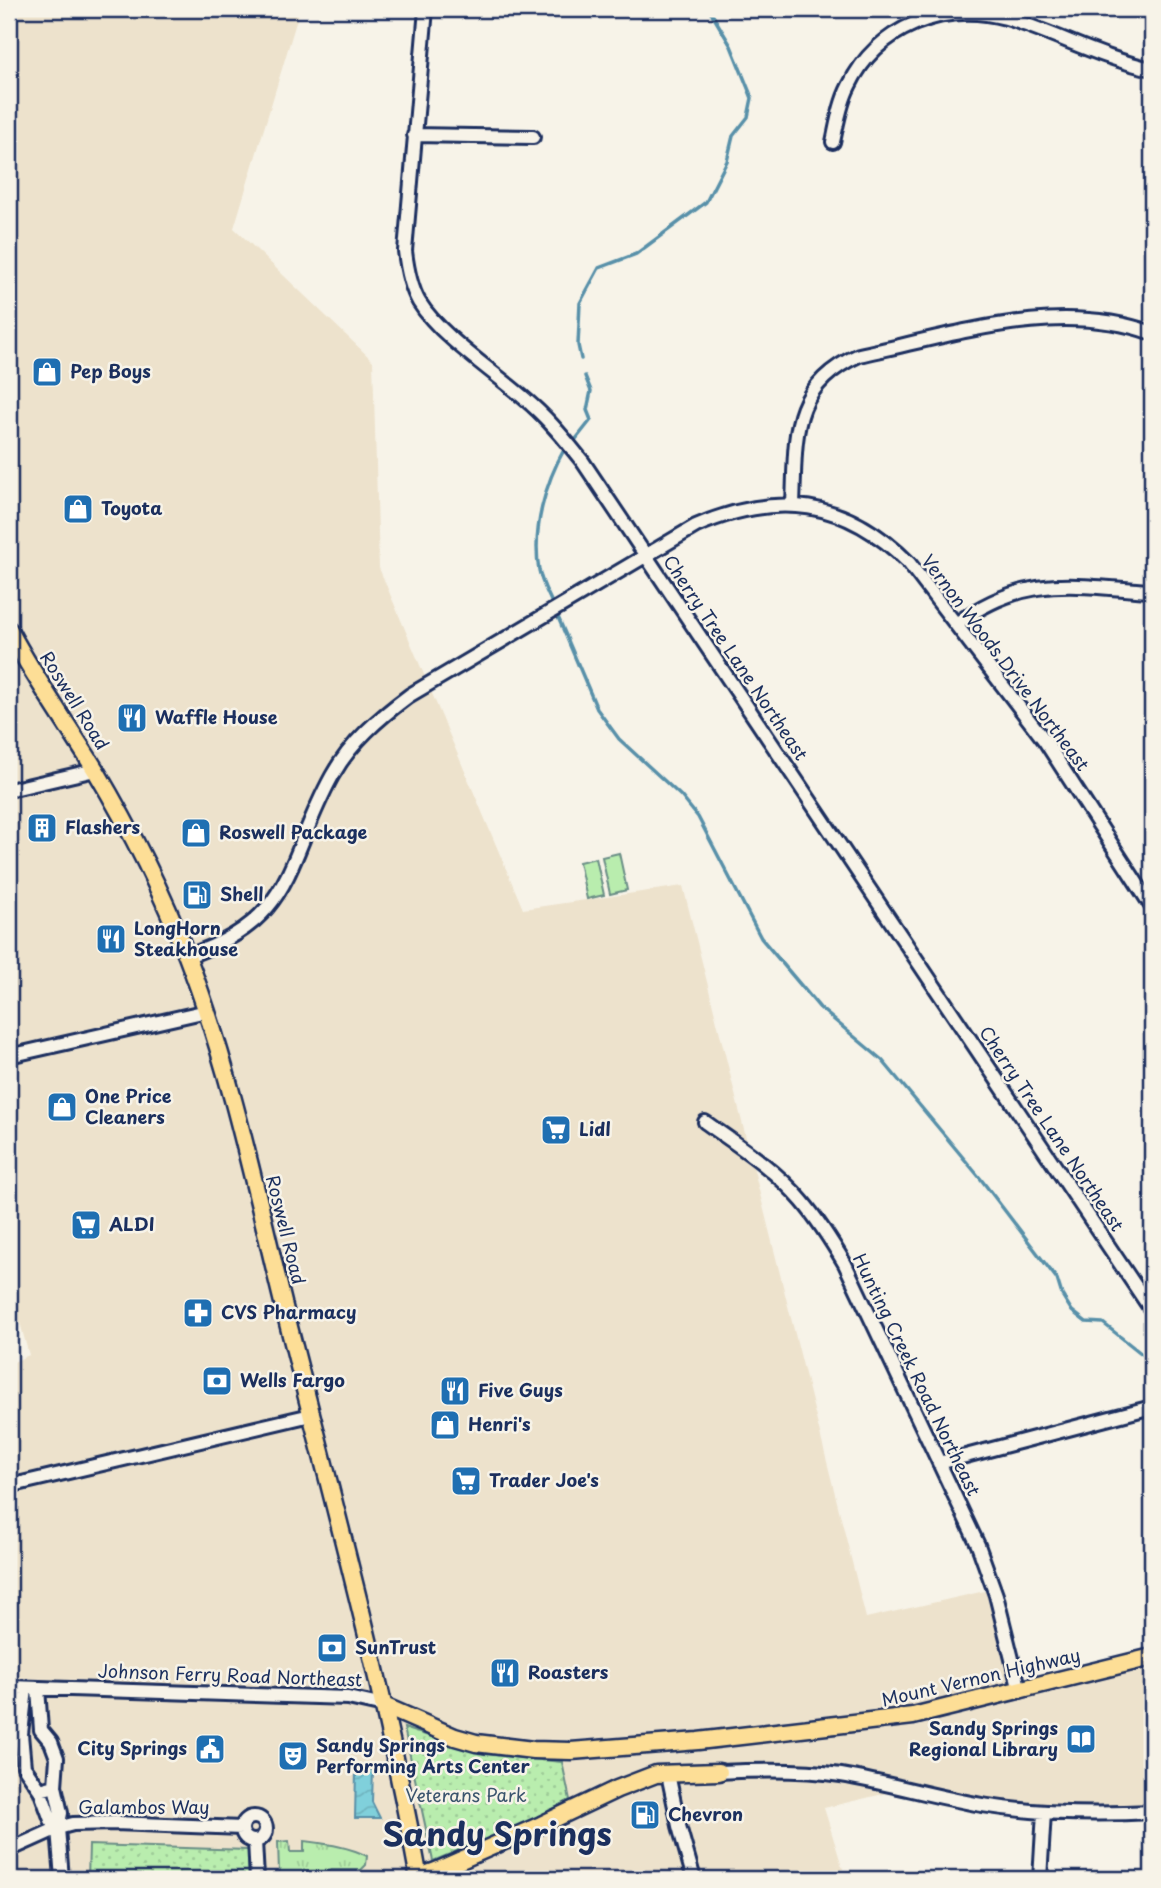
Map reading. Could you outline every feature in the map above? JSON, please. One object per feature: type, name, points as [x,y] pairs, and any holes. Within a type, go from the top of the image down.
[{"type":"main road","name":"Roswell Road","points":[[9,630],[138,846],[187,956],[207,1011],[235,1111],[384,1706],[404,1796],[417,1878]]},
{"type":"main road","name":"Mount Vernon Highway","points":[[734,1735],[913,1716],[1152,1657]]},
{"type":"main road","name":"Johnson Ferry Road Northeast","points":[[384,1706],[455,1737],[498,1747],[533,1750],[571,1751],[698,1741],[734,1735]]},
{"type":"main road","points":[[417,1878],[656,1774],[719,1772]]},
{"type":"street","name":"Cherry Tree Lane Northeast","points":[[426,9],[405,251],[408,276],[418,299],[438,325],[559,431],[583,462],[1152,1311]]},
{"type":"street","points":[[832,142],[849,86],[862,63],[900,29],[951,13],[976,11],[1006,18],[1152,69]]},
{"type":"street","points":[[414,135],[533,137]]},
{"type":"street","points":[[793,504],[799,419],[813,389],[826,374],[842,363],[859,355],[1042,319],[1108,322],[1152,333]]},
{"type":"street","name":"Vernon Woods Drive Northeast","points":[[187,956],[229,939],[260,917],[273,902],[292,871],[333,774],[354,743],[380,717],[410,695],[696,526],[724,514],[759,506],[793,504],[842,517],[882,538],[909,563],[1045,741],[1152,907]]},
{"type":"street","points":[[956,624],[979,607],[1004,594],[1031,587],[1060,585],[1152,591]]},
{"type":"street","points":[[9,790],[95,770]]},
{"type":"street","points":[[9,1056],[207,1011]]},
{"type":"street","name":"Hunting Creek Road Northeast","points":[[705,1122],[776,1174],[801,1199],[845,1264],[989,1570],[1020,1691]]},
{"type":"street","points":[[939,1462],[1152,1407]]},
{"type":"street","points":[[9,1486],[311,1415]]},
{"type":"street","name":"Johnson Ferry Road Northeast","points":[[9,1687],[348,1698],[384,1706]]},
{"type":"street","points":[[32,1688],[41,1730],[51,1742],[57,1758],[55,1786],[61,1813],[58,1828],[62,1879]]},
{"type":"street","points":[[32,1688],[21,1734],[24,1767],[40,1790],[51,1820],[58,1828]]},
{"type":"street","points":[[21,1734],[41,1730]]},
{"type":"street","points":[[719,1772],[786,1771],[842,1776],[984,1805],[1044,1812],[1152,1812]]},
{"type":"street","points":[[668,1774],[694,1879]]},
{"type":"street","points":[[40,1790],[55,1786]]},
{"type":"street","points":[[1040,1879],[1044,1812]]},
{"type":"street","name":"Galambos Way","points":[[9,1850],[73,1824],[242,1828],[246,1821],[252,1818],[263,1821],[266,1828],[265,1835],[255,1841],[257,1879]]},
{"type":"street","points":[[242,1828],[247,1839],[255,1841]]},
{"type":"shaded area","points":[[9,9],[300,9],[234,228],[373,361],[379,568],[523,909],[683,886],[866,1618],[998,1588],[1030,1692],[1152,1664],[1152,1811],[1027,1814],[900,1790],[824,1808],[846,1879],[9,1879],[9,1364],[29,1355],[9,1283]]},
{"type":"green space","points":[[619,853],[627,890],[610,894],[602,857]]},
{"type":"green space","points":[[596,858],[604,895],[587,899],[579,862]]},
{"type":"green space","name":"Veterans Park","points":[[404,1728],[484,1754],[562,1762],[570,1800],[528,1822],[433,1861]]},
{"type":"green space","points":[[289,1841],[290,1852],[304,1852],[304,1841],[336,1846],[367,1856],[366,1865],[361,1870],[331,1870],[314,1879],[284,1879],[279,1872],[278,1842]]},
{"type":"green space","points":[[89,1845],[248,1850],[249,1879],[88,1879]]},
{"type":"water","points":[[356,1770],[373,1770],[372,1802],[380,1818],[355,1818]]},
{"type":"waterway","points":[[581,359],[578,345],[580,303],[599,268],[636,254],[706,202],[727,161],[733,136],[748,117],[752,98],[731,46],[709,9]]},
{"type":"waterway","points":[[576,439],[591,420],[587,410],[591,391],[585,376]]},
{"type":"waterway","points":[[551,601],[539,570],[537,539],[546,491],[565,448]]},
{"type":"waterway","points":[[558,617],[597,709],[619,739],[681,796],[698,817],[761,938],[820,1008],[882,1060],[980,1178],[1057,1279],[1062,1295],[1072,1311],[1086,1322],[1103,1323],[1152,1362]]},
{"type":"place","name":"Pep Boys","points":[[47,372]]},
{"type":"place","name":"Toyota","points":[[78,509]]},
{"type":"place","name":"Waffle House","points":[[132,718]]},
{"type":"place","name":"Flashers","points":[[42,828]]},
{"type":"place","name":"Roswell Package","points":[[196,833]]},
{"type":"place","name":"Shell","points":[[197,895]]},
{"type":"place","name":"LongHorn Steakhouse","points":[[111,939]]},
{"type":"place","name":"One Price Cleaners","points":[[62,1107]]},
{"type":"place","name":"Lidl","points":[[556,1130]]},
{"type":"place","name":"ALDI","points":[[86,1225]]},
{"type":"place","name":"CVS Pharmacy","points":[[198,1313]]},
{"type":"place","name":"Wells Fargo","points":[[217,1381]]},
{"type":"place","name":"Five Guys","points":[[455,1391]]},
{"type":"place","name":"Henri's","points":[[445,1425]]},
{"type":"place","name":"Trader Joe's","points":[[466,1481]]},
{"type":"place","name":"SunTrust","points":[[332,1648]]},
{"type":"place","name":"Roasters","points":[[505,1673]]},
{"type":"place","name":"Sandy Springs Regional Library","points":[[1081,1739]]},
{"type":"place","name":"City Springs","points":[[210,1749]]},
{"type":"place","name":"Sandy Springs Performing Arts Center","points":[[293,1756]]},
{"type":"place","name":"Chevron","points":[[645,1815]]},
{"type":"district","name":"Sandy Springs","points":[[497,1835]]}]
